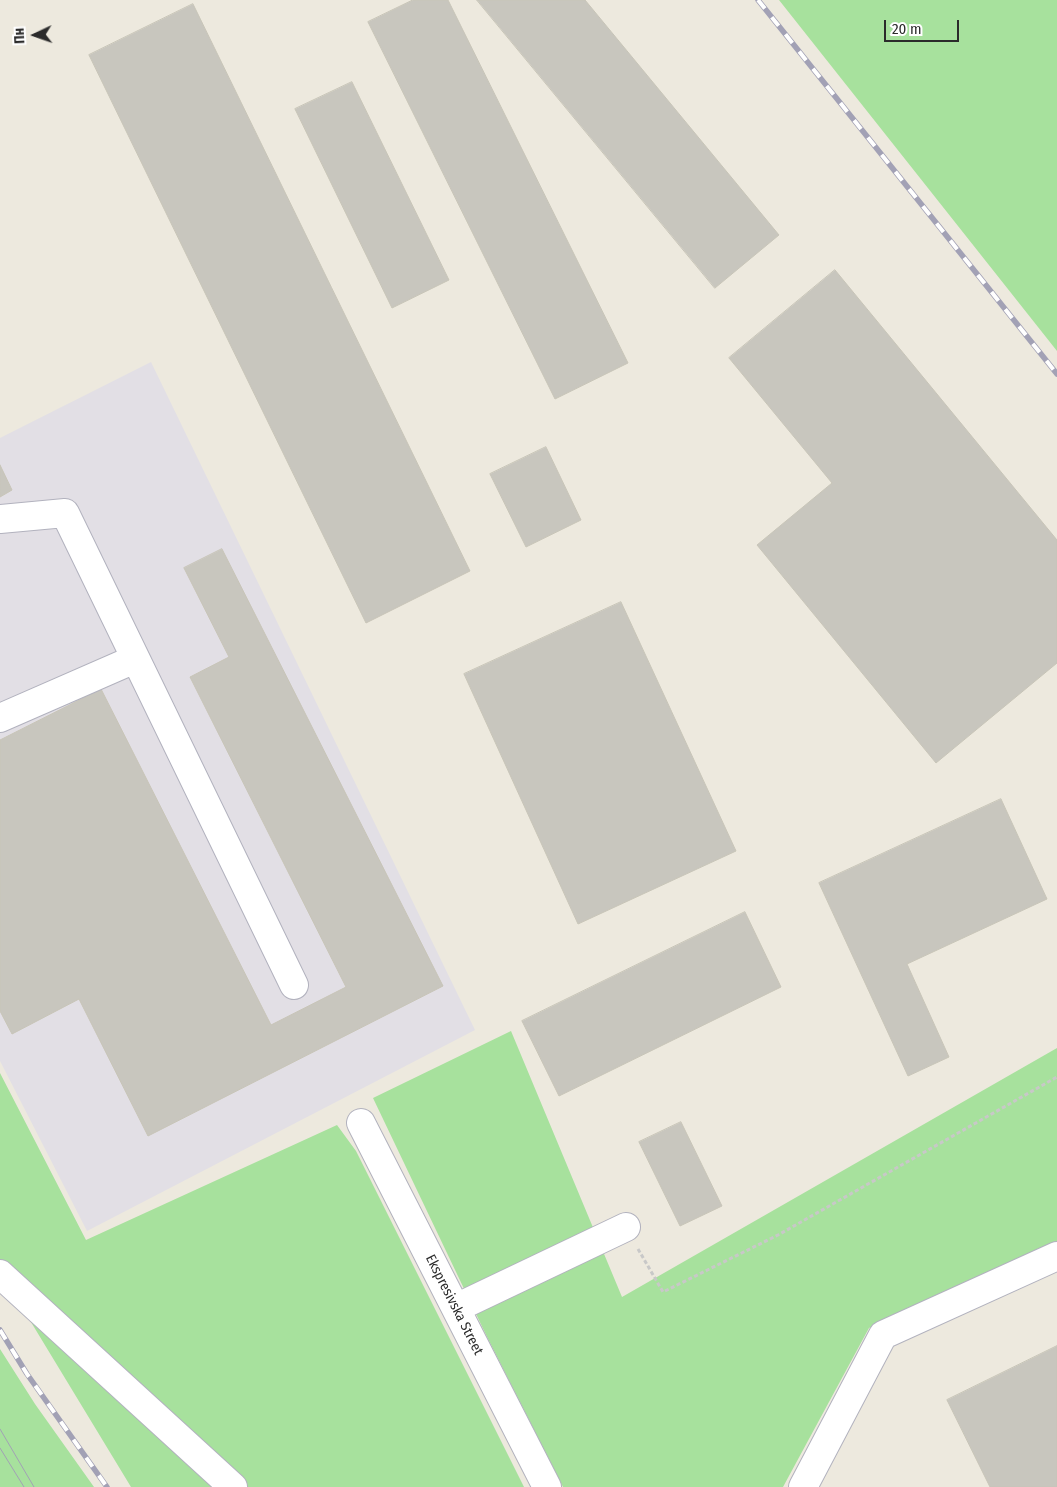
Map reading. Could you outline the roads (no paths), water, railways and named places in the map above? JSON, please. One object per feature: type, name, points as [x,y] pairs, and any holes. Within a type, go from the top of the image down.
[{"type":"street","points":[[0,520],[65,513],[294,985]]},
{"type":"street","points":[[0,718],[135,659]]},
{"type":"street","name":"Ekspresivska Street","points":[[361,1123],[547,1487]]},
{"type":"street","points":[[456,1308],[626,1227]]},
{"type":"street","points":[[803,1487],[883,1335],[1057,1256]]},
{"type":"street","points":[[0,1274],[233,1487]]},
{"type":"tram line","points":[[0,1429],[34,1487]]},
{"type":"tram line","points":[[0,1448],[24,1487]]},
{"type":"railway","points":[[758,0],[1057,374]]},
{"type":"railway","points":[[0,1330],[27,1374],[107,1487]]}]
